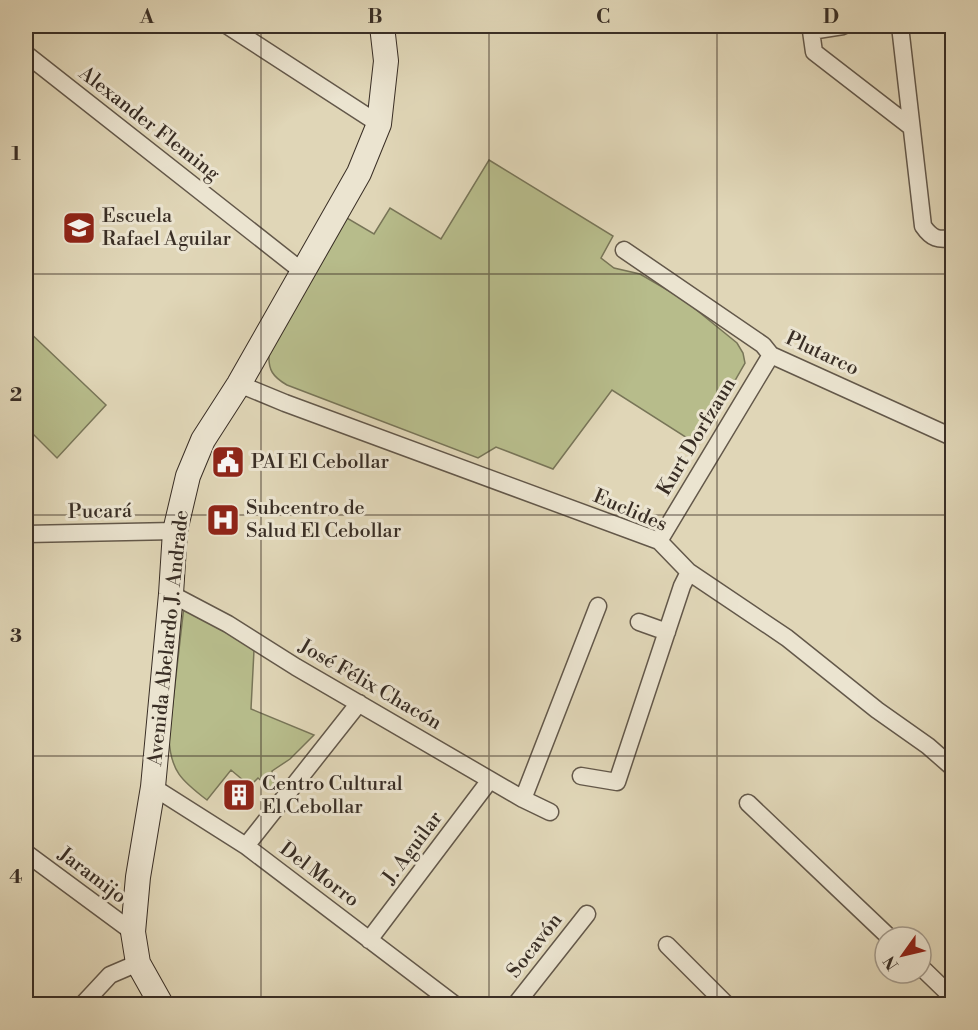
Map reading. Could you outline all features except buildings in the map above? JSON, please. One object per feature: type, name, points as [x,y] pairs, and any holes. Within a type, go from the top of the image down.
[{"type":"street","points":[[228,26],[379,124]]},
{"type":"street","name":"Avenida Abelardo J. Andrade","points":[[161,1005],[138,963],[133,932],[138,878],[153,787],[175,531],[188,476],[203,440],[239,384],[359,173],[379,124],[386,61],[382,26]]},
{"type":"street","points":[[843,26],[812,31],[814,52],[911,128]]},
{"type":"street","points":[[900,26],[923,226],[929,235],[942,240],[952,238]]},
{"type":"street","name":"Alexander Fleming","points":[[26,54],[303,272]]},
{"type":"street","name":"Plutarco","points":[[624,250],[763,345],[771,355],[952,437]]},
{"type":"street","name":"Kurt Dorfzaun","points":[[659,541],[771,355]]},
{"type":"street","name":"Euclides","points":[[239,384],[659,541],[689,572],[787,638],[952,767]]},
{"type":"street","name":"Pucará","points":[[26,534],[175,531]]},
{"type":"street","points":[[581,776],[616,782],[682,586],[689,572]]},
{"type":"street","name":"José Félix Chacón","points":[[171,594],[228,624],[296,667],[523,799],[550,812]]},
{"type":"street","points":[[523,799],[598,606]]},
{"type":"street","points":[[639,622],[667,632]]},
{"type":"street","points":[[246,846],[359,703]]},
{"type":"street","name":"J. Aguilar","points":[[369,940],[490,780]]},
{"type":"street","name":"Del Morro","points":[[153,787],[246,846],[454,1005]]},
{"type":"street","points":[[748,803],[876,925]]},
{"type":"street","name":"Jaramijo","points":[[26,853],[133,932]]},
{"type":"street","name":"Socavón","points":[[516,1005],[587,914]]},
{"type":"street","points":[[667,945],[726,1005]]},
{"type":"street","points":[[83,1005],[110,975],[138,963]]},
{"type":"street","points":[[933,979],[952,997]]},
{"type":"green space","points":[[489,160],[613,236],[601,258],[614,268],[640,274],[683,299],[737,343],[743,353],[745,363],[698,445],[612,390],[553,469],[496,447],[478,458],[287,385],[272,372],[269,354],[347,218],[374,234],[390,208],[441,239]]},
{"type":"green space","points":[[26,329],[106,405],[57,458],[26,427]]},
{"type":"green space","points":[[184,606],[254,650],[251,709],[314,735],[290,759],[272,771],[275,786],[272,790],[258,778],[250,786],[231,770],[207,800],[184,781],[175,767],[169,737]]},
{"type":"place","name":"Escuela Rafael Aguilar","points":[[79,228]]},
{"type":"place","name":"PAI El Cebollar","points":[[228,462]]},
{"type":"place","name":"Subcentro de Salud El Cebollar","points":[[223,520]]},
{"type":"place","name":"Centro Cultural El Cebollar","points":[[239,795]]}]
